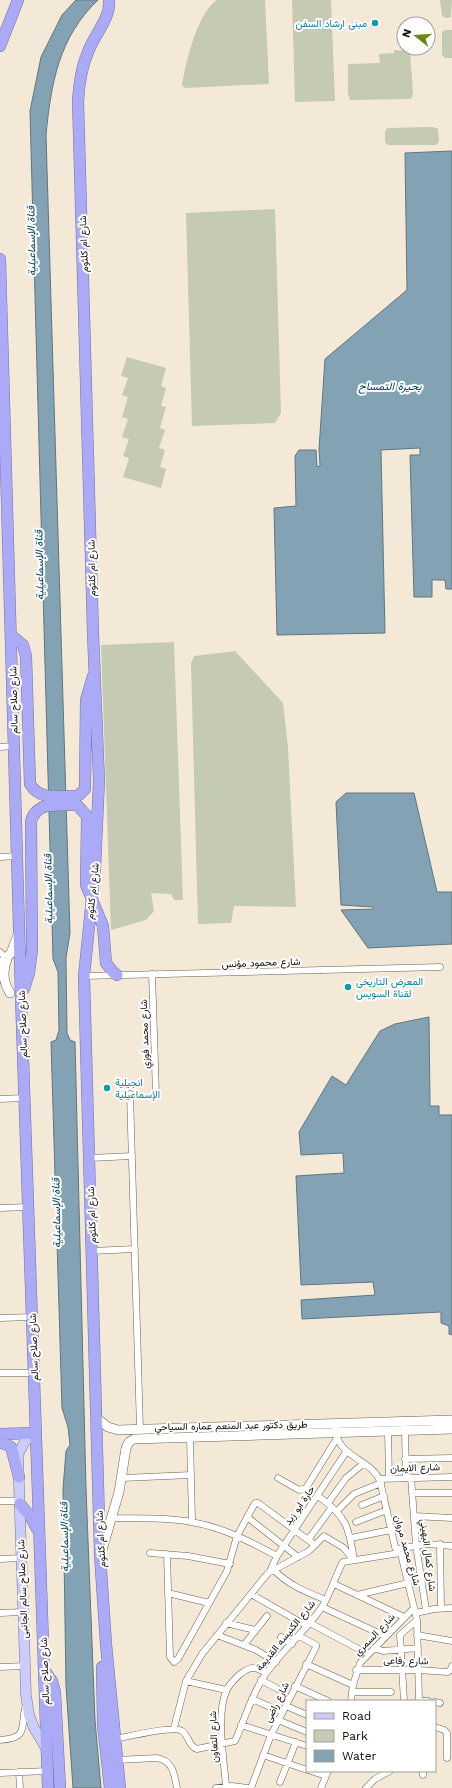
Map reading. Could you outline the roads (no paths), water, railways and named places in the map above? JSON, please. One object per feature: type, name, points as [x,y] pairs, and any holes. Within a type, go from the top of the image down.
[{"type":"highway","points":[[0,46],[18,0]]},
{"type":"highway","name":"شارع ام كلثوم","points":[[109,0],[108,10],[82,67],[78,101],[98,814],[92,901],[84,976],[100,1555],[106,1644],[120,1788]]},
{"type":"highway","name":"شارع صلاح سالم","points":[[0,259],[4,543],[11,636],[24,1098],[48,1788]]},
{"type":"highway","points":[[11,636],[22,645],[26,656],[30,784],[44,801],[76,801]]},
{"type":"highway","points":[[76,801],[86,784],[86,700],[90,682],[95,671]]},
{"type":"highway","points":[[21,998],[29,973],[32,950],[31,822],[35,812],[44,801]]},
{"type":"highway","points":[[76,801],[87,816],[87,891],[103,926],[106,963],[117,975]]},
{"type":"highway","points":[[0,1434],[36,1432]]},
{"type":"highway","points":[[0,1443],[10,1447],[19,1477]]},
{"type":"highway","points":[[20,1502],[30,1516],[39,1535]]},
{"type":"highway","points":[[106,1644],[102,1666],[101,1690],[110,1788]]},
{"type":"highway","points":[[44,1669],[52,1681],[55,1692],[60,1788]]},
{"type":"main road","points":[[20,932],[2,958],[5,984],[22,1011]]},
{"type":"main road","points":[[0,988],[10,993]]},
{"type":"main road","name":"طريق دكتور عبد المنعم عماره السياحي","points":[[95,1417],[103,1425],[113,1429],[336,1432],[452,1420]]},
{"type":"main road","name":"طريق دكتور عبد المنعم عماره السياحي","points":[[100,1555],[112,1518],[122,1478],[126,1448],[132,1440],[141,1438],[190,1436],[452,1429]]},
{"type":"main road","name":"شارع صلاح سالم الجانبى","points":[[36,1432],[25,1441],[18,1455],[21,1558],[26,1698],[29,1715],[34,1728],[46,1748]]},
{"type":"street","points":[[0,747],[14,746]]},
{"type":"street","points":[[0,857],[17,856]]},
{"type":"street","name":"شارع محمود مؤنس","points":[[84,976],[440,967]]},
{"type":"street","name":"شارع محمد فوزي","points":[[152,974],[156,1094]]},
{"type":"street","points":[[130,1094],[140,1429]]},
{"type":"street","points":[[0,1098],[24,1098]]},
{"type":"street","points":[[90,1158],[132,1156]]},
{"type":"street","points":[[0,1208],[28,1207]]},
{"type":"street","points":[[92,1251],[135,1249]]},
{"type":"street","points":[[0,1318],[32,1317]]},
{"type":"street","points":[[0,1373],[34,1372]]},
{"type":"street","name":"شارع كمال البهيني","points":[[405,1430],[405,1459],[412,1493],[416,1545],[426,1610]]},
{"type":"street","points":[[388,1431],[389,1478]]},
{"type":"street","points":[[336,1432],[346,1452],[376,1474],[380,1481]]},
{"type":"street","points":[[278,1478],[299,1490],[306,1488],[336,1432]]},
{"type":"street","points":[[190,1436],[192,1522]]},
{"type":"street","name":"حارة ابو زيد","points":[[272,1570],[277,1556],[283,1546],[318,1496],[346,1452]]},
{"type":"street","points":[[405,1459],[452,1458]]},
{"type":"street","points":[[308,1540],[332,1507],[346,1478],[363,1464]]},
{"type":"street","points":[[122,1478],[192,1475]]},
{"type":"street","name":"شارع الايمان","points":[[332,1507],[354,1494],[389,1478],[452,1477]]},
{"type":"street","name":"شارع محمد مروان","points":[[380,1481],[391,1530],[408,1583],[417,1620],[419,1700]]},
{"type":"street","points":[[412,1493],[452,1493]]},
{"type":"street","points":[[318,1496],[332,1507],[347,1527],[351,1538],[354,1560]]},
{"type":"street","points":[[362,1505],[384,1496]]},
{"type":"street","points":[[0,1501],[20,1502]]},
{"type":"street","points":[[167,1554],[170,1659],[174,1662],[178,1659],[230,1564],[237,1536],[257,1502],[315,1545]]},
{"type":"street","points":[[356,1522],[387,1510]]},
{"type":"street","points":[[414,1516],[452,1518]]},
{"type":"street","points":[[247,1517],[298,1558]]},
{"type":"street","points":[[112,1518],[192,1522],[237,1536],[277,1556]]},
{"type":"street","points":[[351,1538],[391,1530]]},
{"type":"street","points":[[115,1739],[174,1728],[186,1681],[197,1660],[226,1623],[272,1570],[298,1558],[309,1551],[321,1537],[325,1536],[344,1548],[354,1560]]},
{"type":"street","points":[[354,1560],[398,1551],[416,1545],[440,1544],[452,1546]]},
{"type":"street","points":[[440,1544],[441,1608]]},
{"type":"street","points":[[150,1553],[195,1557],[230,1564]]},
{"type":"street","points":[[0,1559],[21,1558]]},
{"type":"street","name":"شارع الكنيسه القديمة","points":[[174,1728],[185,1733],[195,1749],[200,1750],[235,1741],[261,1680],[322,1607],[343,1562],[354,1560]]},
{"type":"street","points":[[272,1570],[296,1587],[326,1600]]},
{"type":"street","points":[[357,1595],[408,1583]]},
{"type":"street","points":[[334,1584],[404,1617]]},
{"type":"street","points":[[168,1593],[209,1603]]},
{"type":"street","points":[[251,1594],[308,1625],[368,1654]]},
{"type":"street","points":[[322,1607],[385,1636]]},
{"type":"street","points":[[415,1610],[452,1608]]},
{"type":"street","name":"شارع السمري","points":[[351,1700],[356,1670],[360,1663],[404,1617],[415,1610]]},
{"type":"street","points":[[0,1612],[23,1612]]},
{"type":"street","points":[[244,1645],[267,1616]]},
{"type":"street","points":[[404,1700],[401,1634],[417,1620]]},
{"type":"street","points":[[226,1623],[255,1630]]},
{"type":"street","points":[[217,1635],[263,1653],[276,1662]]},
{"type":"street","points":[[417,1635],[452,1641]]},
{"type":"street","name":"شارع راضى","points":[[216,1788],[226,1786],[249,1788],[278,1720],[316,1645],[299,1636]]},
{"type":"street","points":[[281,1637],[292,1644]]},
{"type":"street","points":[[374,1648],[383,1651],[418,1648]]},
{"type":"street","points":[[306,1664],[353,1685]]},
{"type":"street","points":[[0,1667],[25,1666]]},
{"type":"street","name":"شارع رفاعى","points":[[356,1670],[418,1670],[448,1672],[452,1666]]},
{"type":"street","points":[[186,1681],[226,1690],[237,1677],[251,1668],[256,1667],[266,1673]]},
{"type":"street","points":[[261,1680],[278,1689]]},
{"type":"street","points":[[295,1686],[326,1700]]},
{"type":"street","name":"شارع التعاون","points":[[226,1690],[222,1711],[226,1786]]},
{"type":"street","points":[[352,1692],[391,1692]]},
{"type":"street","points":[[0,1740],[13,1739],[20,1734],[26,1698]]},
{"type":"street","points":[[252,1699],[282,1712]]},
{"type":"street","points":[[286,1706],[306,1715]]},
{"type":"street","points":[[278,1720],[306,1732]]},
{"type":"street","points":[[241,1725],[306,1746]]},
{"type":"street","points":[[436,1727],[444,1730],[447,1733],[449,1754]]},
{"type":"street","points":[[280,1782],[296,1742]]},
{"type":"street","points":[[263,1755],[306,1770]]},
{"type":"street","points":[[117,1760],[163,1759],[170,1764],[174,1771],[176,1788]]},
{"type":"street","points":[[0,1773],[47,1771]]},
{"type":"street","points":[[19,1772],[20,1788]]},
{"type":"street","points":[[316,1772],[327,1774],[321,1788]]},
{"type":"street","points":[[366,1788],[385,1772]]},
{"type":"water","name":"قناة الإسماعيلية","points":[[76,0],[98,0],[74,29],[59,62],[54,79],[46,135],[70,933],[66,958],[67,1033],[70,1040],[75,1042],[86,1488],[95,1720],[101,1788],[73,1788],[66,1686],[63,1489],[66,1451],[70,1445],[68,1427],[62,1408],[51,1042],[56,1040],[59,1030],[58,972],[53,959],[30,111],[41,57],[62,15]]},
{"type":"water","name":"بحيرة التمساح","points":[[452,151],[452,589],[446,589],[445,580],[432,580],[432,597],[414,597],[410,455],[420,455],[420,448],[381,450],[385,633],[277,635],[274,508],[296,506],[295,456],[299,450],[316,450],[317,467],[320,466],[319,449],[325,359],[407,290],[405,153]]},
{"type":"water","points":[[346,793],[414,793],[437,892],[452,892],[452,944],[368,948],[341,910],[374,909],[373,907],[341,905],[336,802]]},
{"type":"water","points":[[429,1017],[430,1106],[439,1106],[439,1115],[452,1115],[452,1335],[449,1334],[449,1326],[441,1323],[441,1312],[302,1319],[301,1300],[375,1295],[373,1282],[301,1285],[296,1176],[344,1173],[343,1153],[301,1155],[299,1132],[332,1076],[346,1085],[380,1031],[395,1024]]},
{"type":"place","name":"مبنى ارشاد السفن","points":[[375,23]]},
{"type":"place","name":"المعرض التاريخى لقناة السويس","points":[[348,987]]},
{"type":"place","name":"انجيلية الإسماعيلية","points":[[107,1088]]}]
